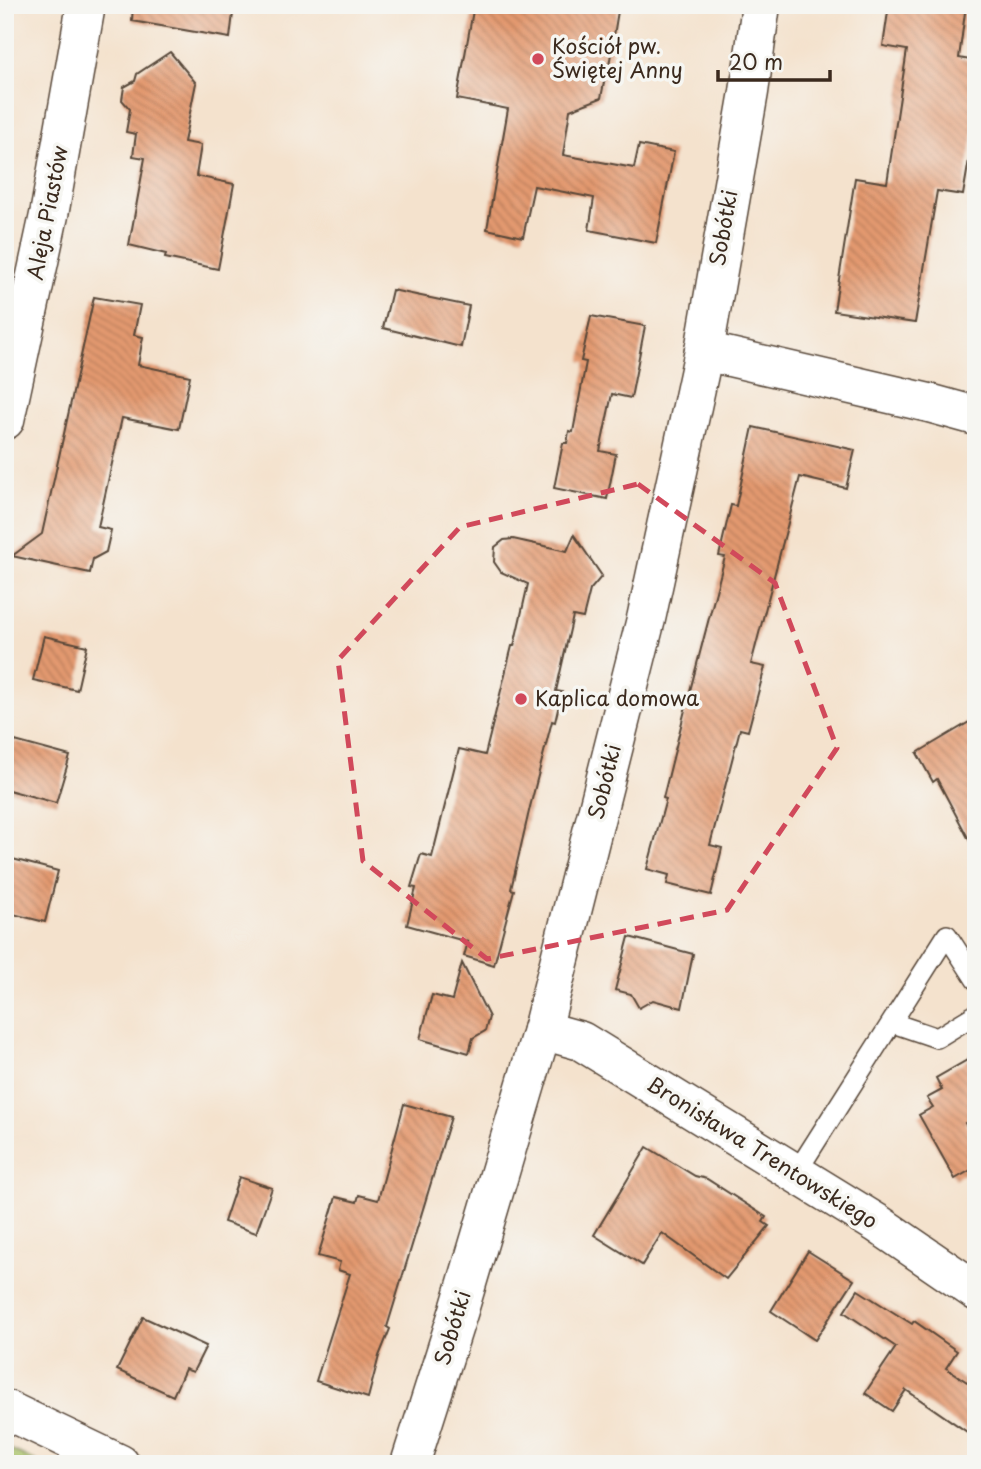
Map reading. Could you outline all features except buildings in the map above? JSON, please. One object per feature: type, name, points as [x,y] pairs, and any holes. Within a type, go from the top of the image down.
[{"type":"street","name":"Aleja Piastów","points":[[5,420],[49,215],[86,5]]},
{"type":"street","name":"Sobótki","points":[[410,1464],[542,1030],[646,619],[704,351],[749,92],[761,5]]},
{"type":"street","points":[[704,351],[976,416]]},
{"type":"street","name":"Bronisława Trentowskiego","points":[[542,1030],[581,1041],[878,1224],[976,1291]]},
{"type":"street","points":[[5,1409],[120,1464]]},
{"type":"lane","points":[[796,1174],[947,935],[976,980]]},
{"type":"lane","points":[[893,1023],[937,1038],[976,1014]]},
{"type":"highlighted area","points":[[638,484],[775,583],[837,748],[727,910],[487,959],[363,861],[338,660],[460,527]]},
{"type":"green space","points":[[5,1447],[42,1464],[5,1464]]},
{"type":"place","name":"Kościół pw. Świętej Anny","points":[[538,59]]},
{"type":"place","name":"Kaplica domowa","points":[[521,699]]}]
